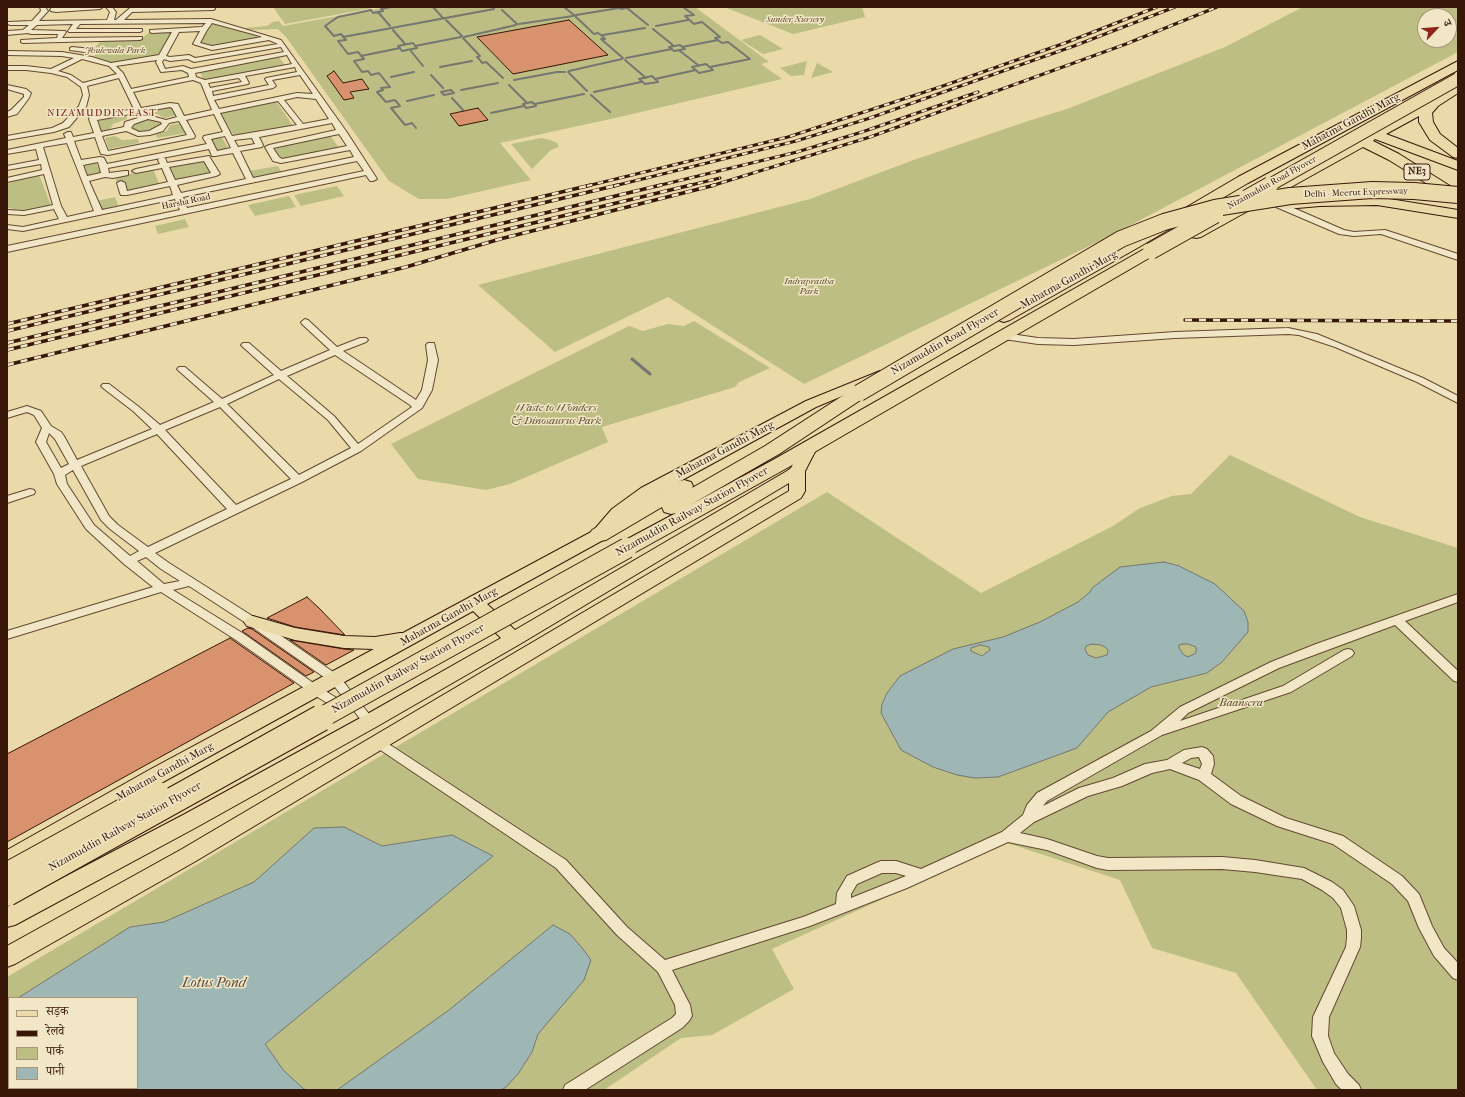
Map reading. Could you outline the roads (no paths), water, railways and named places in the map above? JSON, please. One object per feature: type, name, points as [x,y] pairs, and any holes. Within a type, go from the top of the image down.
[{"type":"highway","points":[[1122,239],[1389,92],[1458,56]]},
{"type":"highway","name":"Mahatma Gandhi Marg","points":[[1004,316],[1134,244],[1243,180],[1458,65]]},
{"type":"highway","name":"Nizamuddin Road Flyover","points":[[1087,287],[1458,79]]},
{"type":"highway","points":[[1376,141],[1386,127],[1434,103],[1458,88]]},
{"type":"highway","points":[[1387,103],[1409,110],[1419,111]]},
{"type":"highway","points":[[1434,103],[1425,113],[1426,122],[1435,136],[1458,154]]},
{"type":"highway","points":[[1342,127],[1376,141]]},
{"type":"highway","points":[[1342,127],[1363,140],[1376,141]]},
{"type":"highway","points":[[1432,132],[1458,145]]},
{"type":"highway","points":[[1087,287],[1156,257],[1363,140]]},
{"type":"highway","name":"NE3","points":[[1376,141],[1392,140],[1458,166]]},
{"type":"highway","name":"Delhi - Meerut Expressway","points":[[1376,141],[1394,157],[1458,196]]},
{"type":"highway","name":"Delhi - Meerut Expressway","points":[[1122,239],[1164,222],[1205,210],[1290,196],[1372,190],[1414,191],[1458,196]]},
{"type":"highway","name":"Delhi - Meerut Expressway","points":[[1220,221],[1279,205],[1320,202],[1377,201],[1458,214]]},
{"type":"highway","name":"Nizamuddin Road Flyover","points":[[772,450],[859,393],[1122,239]]},
{"type":"highway","name":"Mahatma Gandhi Marg","points":[[810,446],[1087,287]]},
{"type":"highway","name":"Nizamuddin Railway Station Flyover","points":[[7,876],[693,504],[810,446]]},
{"type":"highway","points":[[599,535],[727,462],[772,450]]},
{"type":"highway","name":"Nizamuddin Railway Station Flyover","points":[[7,893],[693,504],[772,450]]},
{"type":"main road","name":"Mahatma Gandhi Marg","points":[[7,860],[156,776],[599,535],[618,513],[647,492],[811,404],[956,344],[1004,316]]},
{"type":"main road","points":[[7,957],[189,855],[795,494],[797,490],[798,471],[810,446]]},
{"type":"main road","points":[[7,918],[190,821],[368,722],[514,639],[798,471]]},
{"type":"main road","points":[[475,603],[514,639]]},
{"type":"main road","points":[[253,622],[295,634],[344,642],[375,643],[395,640],[421,632]]},
{"type":"main road","points":[[156,776],[190,821]]},
{"type":"street","points":[[55,7],[53,10],[100,7]]},
{"type":"street","points":[[109,7],[113,12],[114,22]]},
{"type":"street","points":[[7,33],[25,32],[45,11],[42,8]]},
{"type":"street","points":[[92,8],[71,31],[145,30],[166,9]]},
{"type":"street","points":[[52,71],[84,57],[92,51],[114,22],[128,10],[213,8]]},
{"type":"street","points":[[7,227],[23,229],[359,158],[342,131],[279,41],[211,21],[35,23],[8,21]]},
{"type":"street","points":[[211,21],[204,29],[196,44],[210,48],[270,38]]},
{"type":"street","points":[[7,60],[10,53],[31,32],[35,23]]},
{"type":"street","points":[[152,31],[204,29]]},
{"type":"street","points":[[176,31],[159,62],[162,70],[183,68],[204,82],[210,94],[210,99],[251,181]]},
{"type":"street","points":[[31,32],[63,32],[58,39]]},
{"type":"street","points":[[23,41],[140,38]]},
{"type":"street","points":[[111,66],[162,57],[170,59],[189,57],[194,60],[283,45]]},
{"type":"street","points":[[46,53],[62,49],[92,51]]},
{"type":"street","points":[[10,53],[46,53],[84,57],[111,66],[121,76],[142,118]]},
{"type":"street","points":[[128,91],[192,75],[289,54]]},
{"type":"street","points":[[204,82],[296,64]]},
{"type":"street","points":[[7,68],[26,68],[52,71],[69,76],[84,86],[86,95],[82,107],[66,125],[54,130],[7,138]]},
{"type":"street","points":[[269,70],[275,78]]},
{"type":"street","points":[[210,99],[271,87],[272,86],[268,79],[302,73]]},
{"type":"street","points":[[208,90],[246,83],[242,75]]},
{"type":"street","points":[[82,85],[121,76]]},
{"type":"street","points":[[7,87],[24,90],[28,93],[27,97],[14,112],[7,115]]},
{"type":"street","points":[[126,129],[128,124],[142,118],[159,118],[165,122],[297,95],[311,87]]},
{"type":"street","points":[[297,95],[318,97]]},
{"type":"street","points":[[280,99],[302,127]]},
{"type":"street","points":[[174,105],[182,118],[191,136],[106,153],[93,119],[174,105]]},
{"type":"street","points":[[334,120],[254,136],[208,137],[210,146],[215,154],[259,145],[269,147],[342,131]]},
{"type":"street","points":[[7,152],[126,129],[133,133],[150,133],[160,129],[164,126],[165,122]]},
{"type":"street","points":[[66,125],[85,179],[95,214],[97,231]]},
{"type":"street","points":[[150,133],[185,212]]},
{"type":"street","points":[[254,136],[259,145]]},
{"type":"street","points":[[39,146],[57,206],[64,220]]},
{"type":"street","points":[[104,170],[160,156],[210,146]]},
{"type":"street","points":[[269,147],[276,159],[281,161],[352,147]]},
{"type":"street","points":[[121,183],[125,193],[216,174],[206,158],[136,171]]},
{"type":"street","name":"Harsha Road","points":[[7,249],[279,192],[371,176],[359,158]]},
{"type":"street","points":[[79,163],[100,159],[104,170],[110,176],[125,173]]},
{"type":"street","points":[[7,168],[44,161]]},
{"type":"street","points":[[85,179],[104,170],[122,165]]},
{"type":"street","points":[[7,180],[47,171]]},
{"type":"street","points":[[270,177],[279,192]]},
{"type":"street","points":[[1279,205],[1342,232],[1354,234],[1384,232],[1458,258]]},
{"type":"street","points":[[7,212],[24,213],[57,206]]},
{"type":"street","points":[[305,322],[336,351],[376,380],[414,403],[417,408]]},
{"type":"street","points":[[1004,336],[1038,341],[1074,342],[1175,335],[1288,331],[1300,332],[1345,348],[1420,380],[1458,400]]},
{"type":"street","points":[[59,474],[76,464],[159,430],[280,375],[363,340]]},
{"type":"street","points":[[246,345],[330,418],[357,449]]},
{"type":"street","points":[[128,562],[298,480],[357,449],[417,408],[427,390],[433,360],[431,345]]},
{"type":"street","points":[[182,369],[221,403],[298,480]]},
{"type":"street","points":[[106,386],[136,409],[159,430],[234,510]]},
{"type":"street","points":[[7,415],[27,409],[34,411],[41,416],[47,428],[57,434],[76,464],[105,518],[114,527],[165,566],[253,622],[335,679],[368,722]]},
{"type":"street","points":[[47,428],[40,439],[59,474],[62,484],[90,527],[128,562],[162,588],[240,637],[315,690],[368,722]]},
{"type":"street","points":[[7,500],[30,492]]},
{"type":"street","points":[[7,635],[162,588],[191,582]]},
{"type":"street","points":[[1155,734],[1184,710],[1276,665],[1320,647],[1458,598]]},
{"type":"street","points":[[1397,620],[1458,678]]},
{"type":"street","points":[[1029,818],[1032,809],[1042,797],[1155,734],[1287,689],[1348,653]]},
{"type":"street","points":[[377,742],[561,864],[622,931],[663,967],[682,1005],[684,1016],[677,1024],[571,1090]]},
{"type":"street","points":[[663,967],[805,922],[922,875],[1006,836],[1029,818],[1084,792],[1117,782],[1150,768],[1170,764],[1189,753],[1202,752],[1207,756],[1208,764],[1204,776]]},
{"type":"street","points":[[1170,764],[1204,776],[1236,800],[1282,822],[1338,840],[1397,880],[1414,898],[1426,928],[1439,952],[1458,973]]},
{"type":"street","points":[[1006,836],[1047,845],[1097,862],[1108,864],[1141,865],[1222,863],[1255,866],[1304,874],[1327,886],[1338,894],[1347,906],[1354,934],[1353,947],[1321,1016],[1320,1036],[1328,1057],[1338,1074],[1353,1090]]},
{"type":"street","points":[[843,907],[844,893],[852,880],[880,867],[896,867],[922,875]]},
{"type":"water","points":[[1164,562],[1179,566],[1215,584],[1244,611],[1248,622],[1248,632],[1222,662],[1207,673],[1151,687],[1108,712],[1077,748],[998,777],[975,778],[957,775],[933,767],[901,750],[881,713],[882,704],[887,693],[900,676],[953,649],[1003,637],[1040,622],[1078,602],[1090,592],[1092,588],[1120,567]],"holes":[[[1092,644],[1101,645],[1108,650],[1107,655],[1096,658],[1088,655],[1085,649],[1086,646]],[[1188,644],[1196,647],[1196,653],[1188,657],[1184,655],[1179,648],[1179,645]],[[980,645],[989,647],[990,650],[982,656],[971,651],[971,648]]]},
{"type":"water","name":"Lotus Pond","points":[[344,827],[382,846],[452,835],[493,856],[265,1044],[284,1071],[304,1089],[308,1090],[7,1090],[8,1004],[8,1089],[138,1089],[138,997],[20,997],[130,927],[164,922],[254,882],[314,828]]},
{"type":"water","points":[[553,925],[570,934],[591,960],[584,980],[538,1034],[532,1052],[518,1074],[505,1088],[500,1090],[337,1090],[449,1010]]},
{"type":"waterway","points":[[378,12],[383,11],[381,9],[391,7]]},
{"type":"waterway","points":[[433,7],[443,18]]},
{"type":"waterway","points":[[564,7],[574,15]]},
{"type":"waterway","points":[[619,7],[621,9],[631,7]]},
{"type":"waterway","points":[[683,7],[694,15],[685,16],[694,24],[702,22],[720,37],[715,38],[718,40]]},
{"type":"waterway","points":[[576,15],[619,8]]},
{"type":"waterway","points":[[627,8],[648,25]]},
{"type":"waterway","points":[[343,37],[494,9]]},
{"type":"waterway","points":[[343,37],[341,34],[334,36],[325,26],[338,17],[371,10],[373,13],[378,12]]},
{"type":"waterway","points":[[502,10],[517,24]]},
{"type":"waterway","points":[[378,12],[390,26]]},
{"type":"waterway","points":[[519,24],[573,16]]},
{"type":"waterway","points":[[575,16],[594,34],[598,33],[601,35]]},
{"type":"waterway","points":[[446,20],[462,36]]},
{"type":"waterway","points":[[656,26],[688,20]]},
{"type":"waterway","points":[[464,37],[516,25]]},
{"type":"waterway","points":[[603,35],[645,28]]},
{"type":"waterway","points":[[653,29],[674,46]]},
{"type":"waterway","points":[[393,30],[405,44]]},
{"type":"waterway","points":[[602,36],[605,39],[601,39],[623,58]]},
{"type":"waterway","points":[[343,37],[346,40],[338,41],[348,54],[358,52],[361,56]]},
{"type":"waterway","points":[[415,46],[461,37]]},
{"type":"waterway","points":[[463,38],[480,56],[477,57],[479,59]]},
{"type":"waterway","points":[[682,47],[718,40]]},
{"type":"waterway","points":[[710,67],[750,59],[728,42],[722,43],[718,40]]},
{"type":"waterway","points":[[400,48],[398,46],[413,43],[415,46]]},
{"type":"waterway","points":[[672,49],[669,47],[680,45],[682,47]]},
{"type":"waterway","points":[[400,48],[402,51],[417,48],[415,46]]},
{"type":"waterway","points":[[672,49],[674,51],[685,49],[682,47]]},
{"type":"waterway","points":[[361,56],[400,48]]},
{"type":"waterway","points":[[626,58],[672,49]]},
{"type":"waterway","points":[[411,51],[423,66]]},
{"type":"waterway","points":[[680,51],[698,65]]},
{"type":"waterway","points":[[361,56],[364,59],[354,61],[362,72],[368,71],[371,75],[379,73],[390,87],[381,88],[383,90],[377,92],[386,102],[395,100],[400,106],[391,108],[405,125],[412,123],[416,128]]},
{"type":"waterway","points":[[569,71],[622,59]]},
{"type":"waterway","points":[[480,60],[482,63],[486,62],[503,78]]},
{"type":"waterway","points":[[625,60],[645,78]]},
{"type":"waterway","points":[[440,67],[472,61]]},
{"type":"waterway","points":[[706,64],[713,70],[699,73],[696,70],[692,67],[706,64]]},
{"type":"waterway","points":[[655,79],[696,70]]},
{"type":"waterway","points":[[391,77],[414,72]]},
{"type":"waterway","points":[[514,80],[557,72],[565,72]]},
{"type":"waterway","points":[[568,72],[587,91]]},
{"type":"waterway","points":[[431,75],[443,88]]},
{"type":"waterway","points":[[645,78],[652,76],[655,79]]},
{"type":"waterway","points":[[645,78],[639,79],[645,84],[658,82],[655,79]]},
{"type":"waterway","points":[[594,92],[641,82]]},
{"type":"waterway","points":[[461,90],[498,83]]},
{"type":"waterway","points":[[509,85],[527,103]]},
{"type":"waterway","points":[[451,90],[454,93],[444,95],[441,92],[451,90]]},
{"type":"waterway","points":[[535,104],[584,94]]},
{"type":"waterway","points":[[407,101],[434,95]]},
{"type":"waterway","points":[[591,95],[610,112]]},
{"type":"waterway","points":[[452,98],[463,110]]},
{"type":"waterway","points":[[532,102],[536,106],[526,108],[523,104],[532,102]]},
{"type":"waterway","points":[[491,113],[524,106]]},
{"type":"waterway","points":[[632,359],[650,374]]},
{"type":"railway","points":[[587,186],[788,137],[940,87],[1065,43],[1157,7]]},
{"type":"railway","points":[[614,186],[796,141],[867,119],[1074,46],[1175,7]]},
{"type":"railway","points":[[711,186],[870,137],[1126,44],[1217,7]]},
{"type":"railway","points":[[657,186],[797,152],[862,132],[978,92]]},
{"type":"railway","points":[[687,186],[720,178]]},
{"type":"railway","points":[[7,324],[591,185]]},
{"type":"railway","points":[[7,331],[618,185]]},
{"type":"railway","points":[[7,343],[661,185]]},
{"type":"railway","points":[[7,350],[691,185]]},
{"type":"railway","points":[[7,365],[406,267],[500,239],[715,185]]},
{"type":"railway","points":[[1185,320],[1458,321]]},
{"type":"district","name":"NIZAMUDDIN EAST","points":[[102,114]]},
{"type":"park label","name":"Sunder Nursery","points":[[795,20]]},
{"type":"park label","name":"Jhulewala Park","points":[[115,51]]},
{"type":"park label","name":"Indraprastha Park","points":[[809,288]]},
{"type":"park label","name":"Waste to Wonders & Dinosaurus Park","points":[[556,414]]},
{"type":"park label","name":"Baansera","points":[[1241,703]]}]
